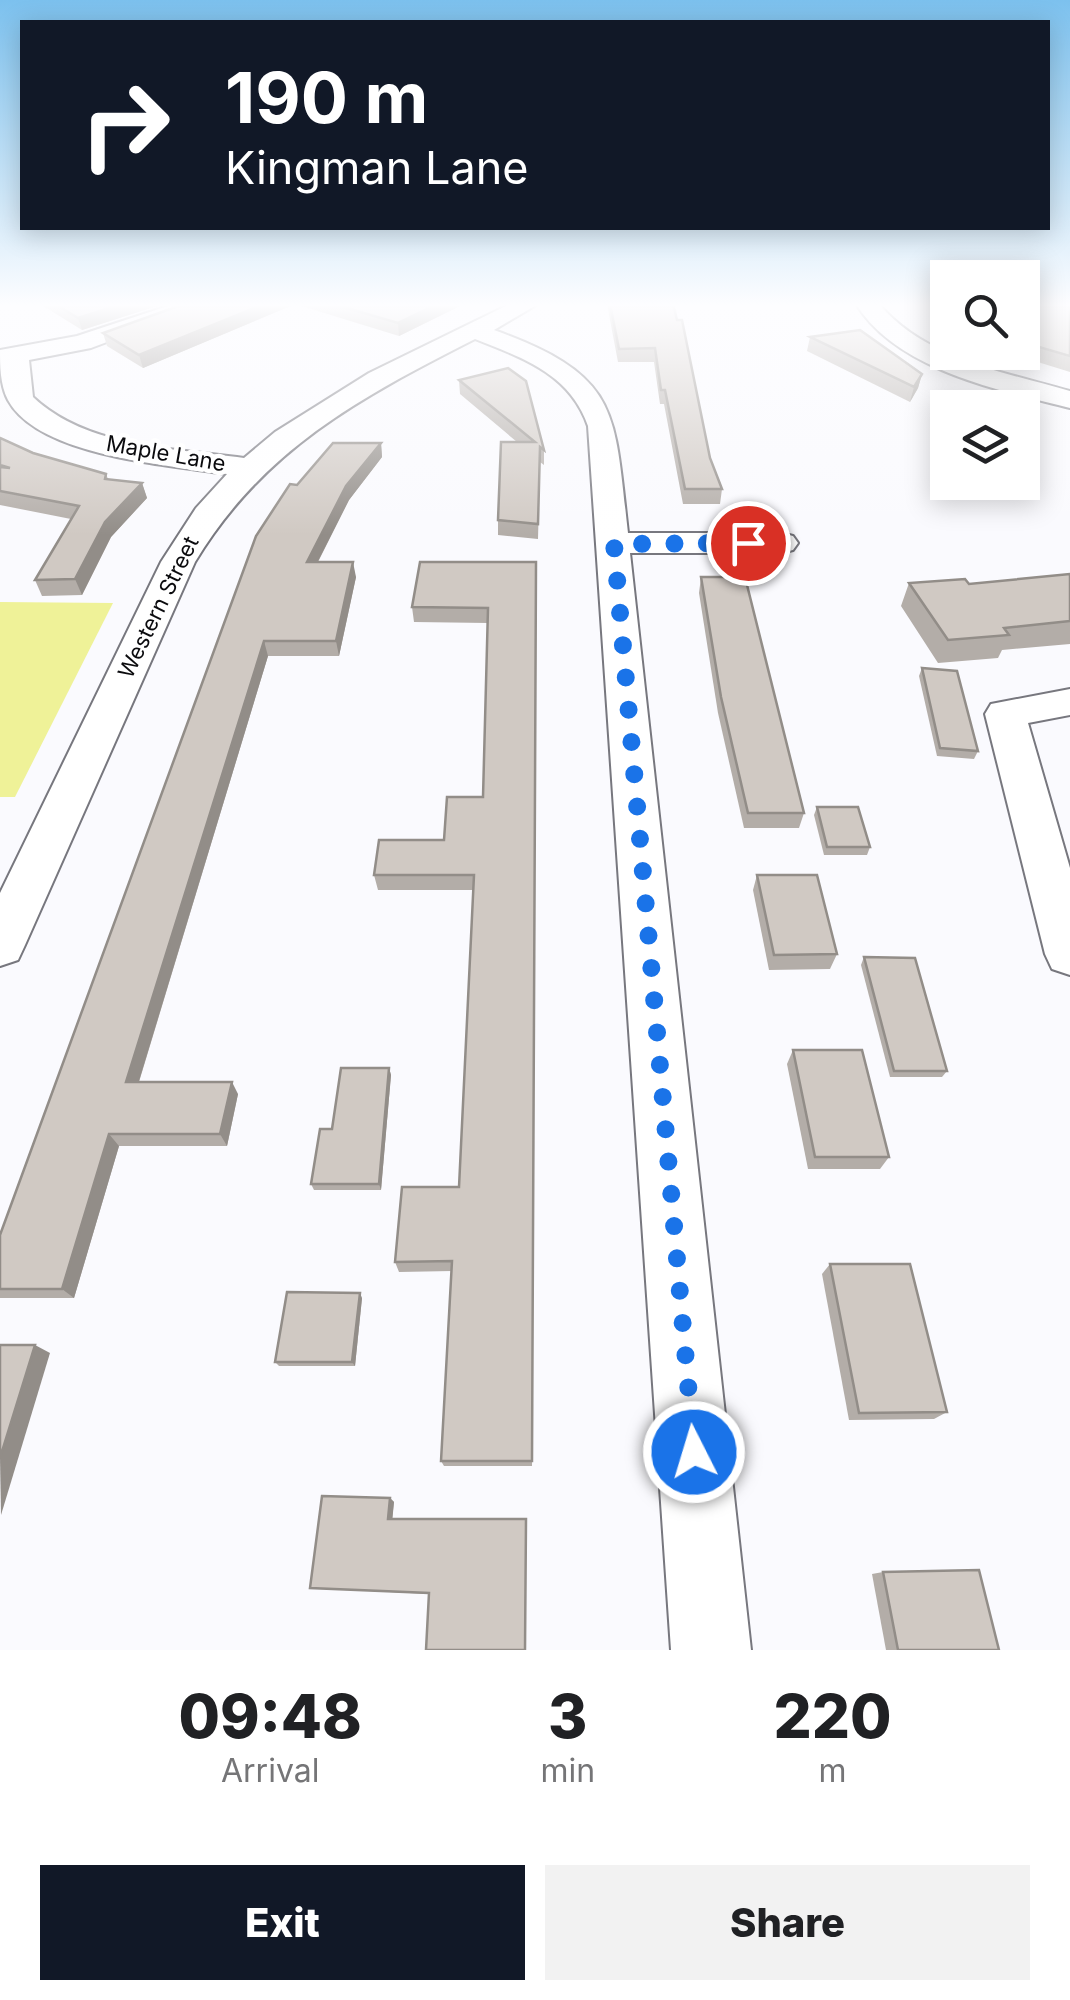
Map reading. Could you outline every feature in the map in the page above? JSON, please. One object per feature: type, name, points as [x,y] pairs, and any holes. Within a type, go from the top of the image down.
[{"type":"street","name":"Maple Lane","points":[[15,381],[19,395],[36,415],[52,425],[96,440],[247,468]]},
{"type":"street","name":"Western Street","points":[[1,942],[190,537],[247,468],[285,436],[380,381]]},
{"type":"street","points":[[571,381],[594,403],[606,450],[711,1650]]},
{"type":"street","points":[[1014,381],[1070,400]]},
{"type":"street","points":[[614,544],[781,543]]},
{"type":"street","points":[[1070,702],[1004,714],[1070,954]]},
{"type":"green space","points":[[0,602],[113,603],[15,797],[0,797]]},
{"type":"building","points":[[460,381],[526,381],[544,450],[540,447],[538,524],[498,520],[501,442],[535,442]]},
{"type":"building","points":[[660,381],[694,381],[710,458],[722,489],[685,489],[665,390],[661,390]]},
{"type":"building","points":[[0,438],[33,453],[106,474],[105,479],[142,483],[105,522],[75,579],[35,580],[79,506],[0,491],[0,467],[10,468],[0,465]]},
{"type":"building","points":[[333,443],[381,443],[346,486],[307,562],[353,562],[336,641],[264,641],[126,1082],[232,1082],[220,1134],[109,1134],[62,1289],[0,1289],[0,1235],[256,536],[290,484],[297,485]]},
{"type":"building","points":[[420,562],[536,562],[532,1461],[441,1461],[452,1261],[395,1262],[402,1187],[459,1187],[474,875],[374,875],[379,840],[444,840],[447,797],[483,797],[488,608],[412,607]]},
{"type":"building","points":[[1070,574],[1070,621],[1004,628],[1009,635],[948,640],[909,583],[965,579],[969,584]]},
{"type":"building","points":[[701,577],[745,577],[804,813],[748,813],[721,697]]},
{"type":"building","points":[[922,668],[957,671],[978,751],[940,748]]},
{"type":"building","points":[[817,807],[858,807],[870,847],[827,847]]},
{"type":"building","points":[[757,875],[817,875],[837,954],[774,955]]},
{"type":"building","points":[[864,957],[915,958],[947,1071],[894,1071]]},
{"type":"building","points":[[793,1050],[862,1050],[889,1157],[815,1157]]},
{"type":"building","points":[[341,1068],[389,1068],[379,1184],[311,1184],[320,1129],[332,1129]]},
{"type":"building","points":[[830,1264],[910,1264],[947,1412],[859,1413]]},
{"type":"building","points":[[287,1292],[360,1293],[352,1362],[275,1362]]},
{"type":"building","points":[[0,1345],[35,1345],[0,1458]]},
{"type":"building","points":[[322,1496],[390,1498],[388,1519],[526,1519],[525,1650],[426,1650],[429,1593],[310,1588]]},
{"type":"building","points":[[979,1570],[999,1650],[898,1650],[883,1572]]},
{"type":"route","points":[[694,1452],[614,544],[748,543]]}]
